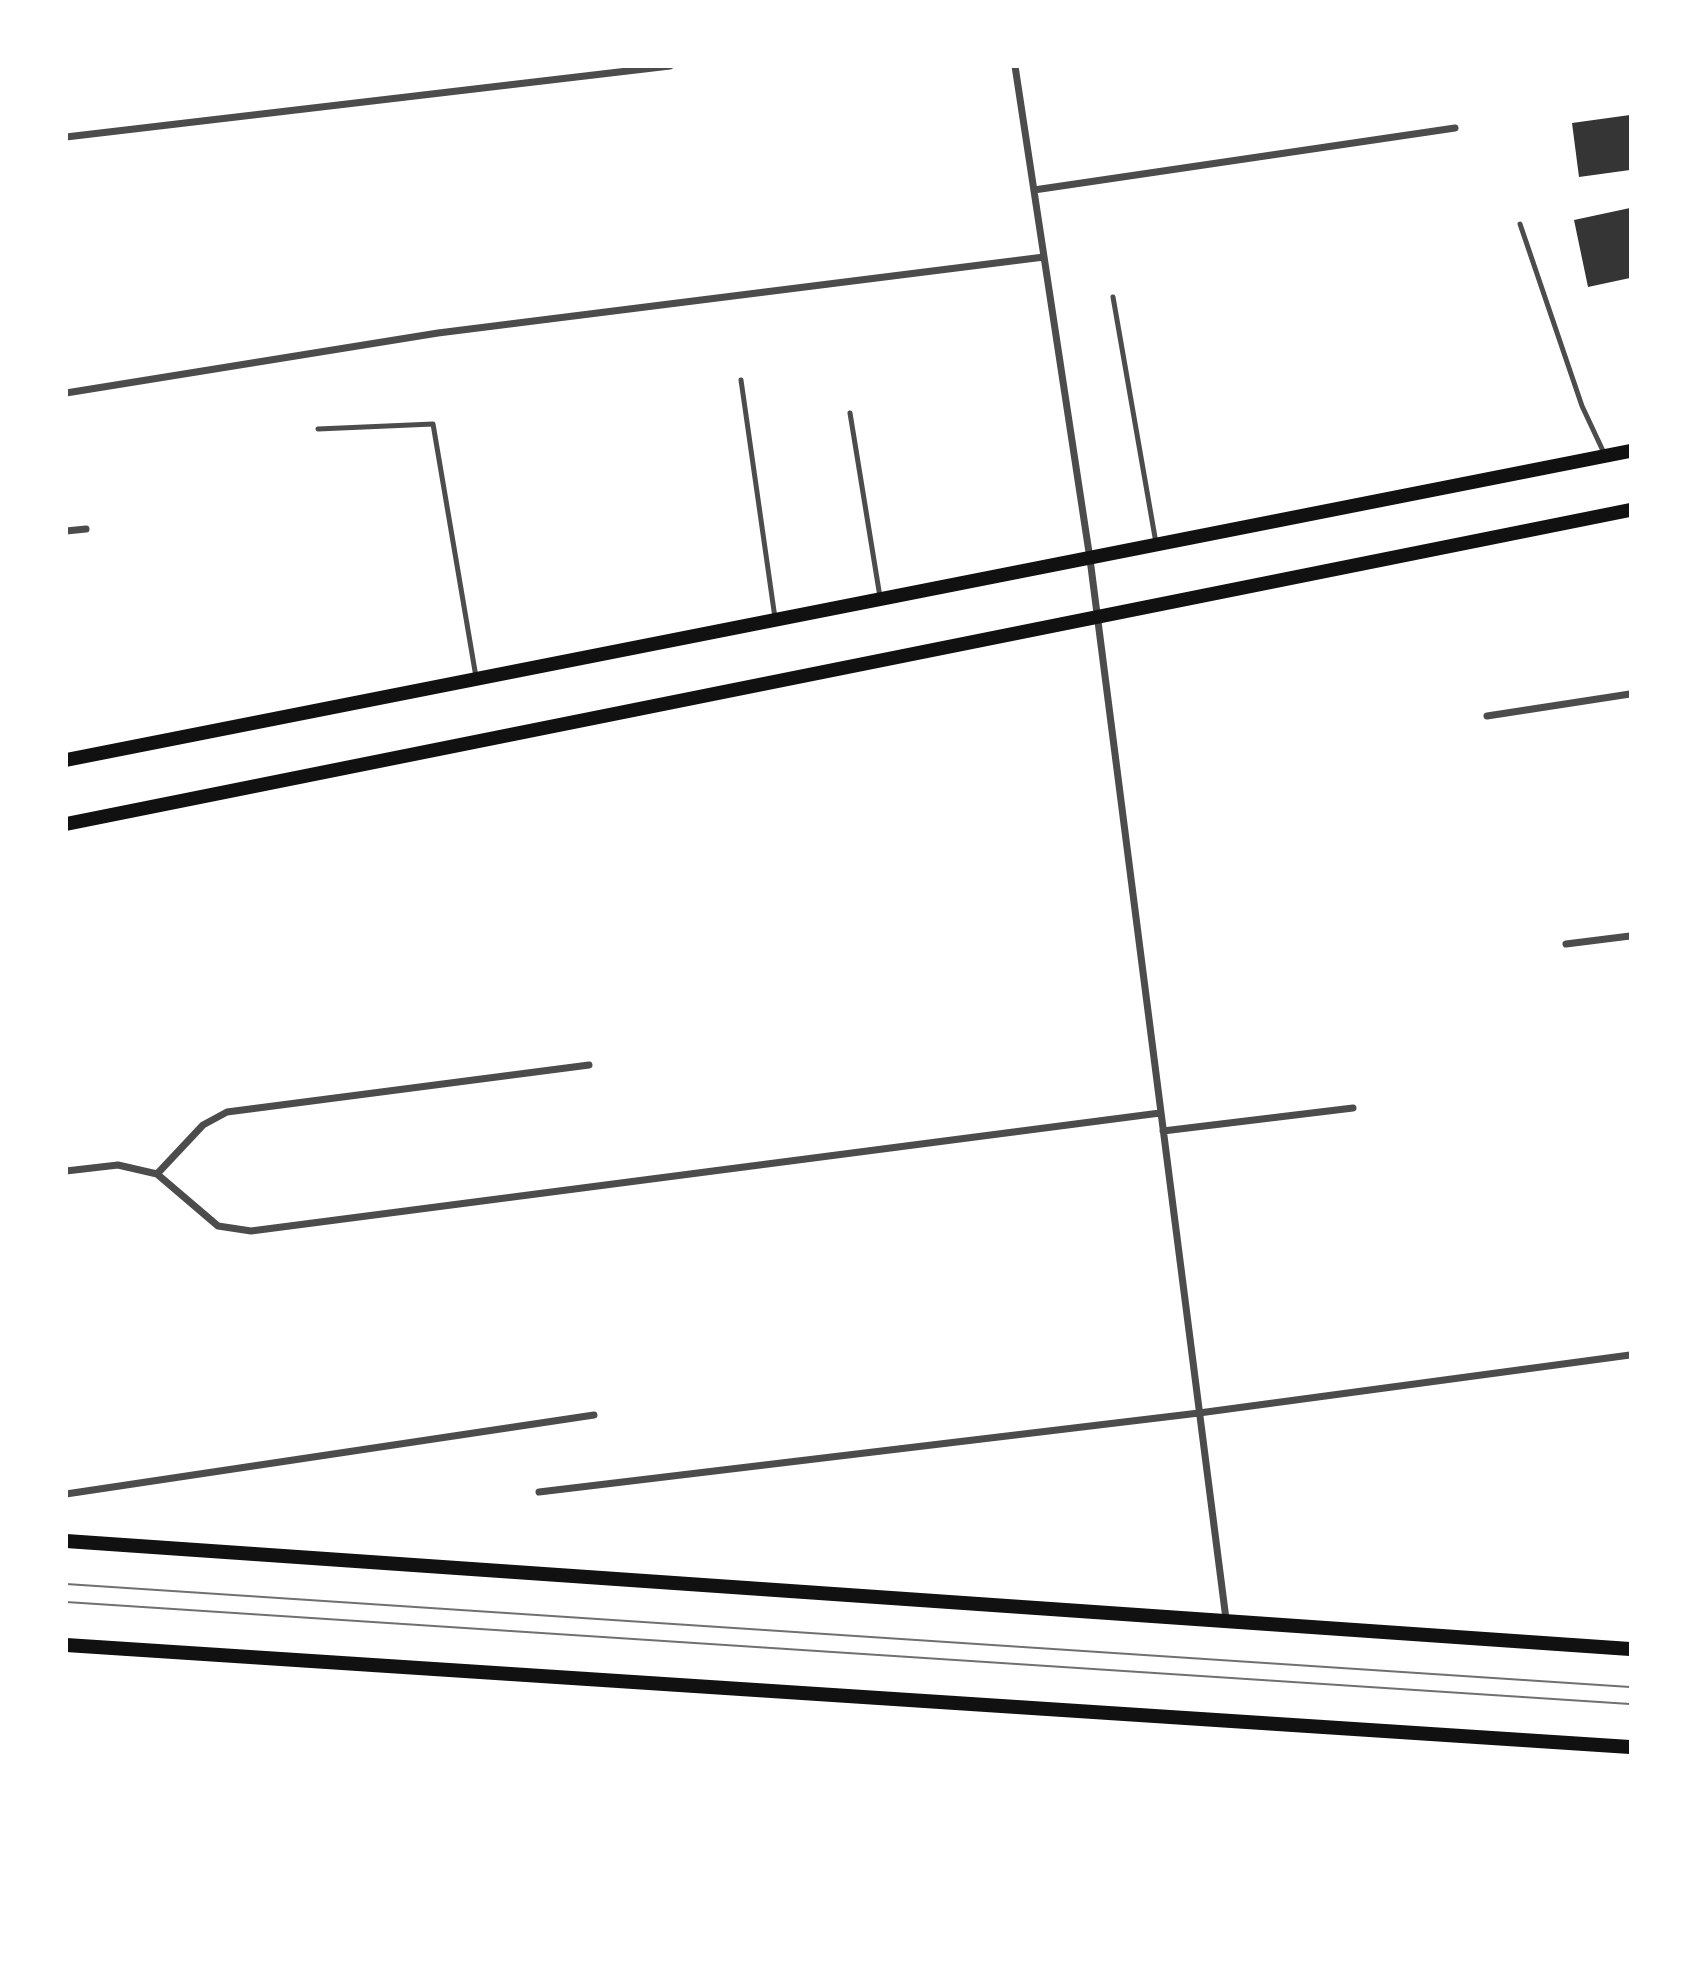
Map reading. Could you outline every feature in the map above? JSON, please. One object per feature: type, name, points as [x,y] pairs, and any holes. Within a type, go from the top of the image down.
[{"type":"main road","points":[[66,760],[1630,451]]},
{"type":"main road","points":[[66,824],[1630,510]]},
{"type":"main road","points":[[66,1541],[1630,1648]]},
{"type":"main road","points":[[66,1646],[1630,1747]]},
{"type":"street","points":[[66,137],[670,66]]},
{"type":"street","points":[[1015,66],[1090,559],[1226,1619]]},
{"type":"street","points":[[1034,190],[1455,128]]},
{"type":"street","points":[[66,393],[438,333],[1044,257]]},
{"type":"street","points":[[66,531],[86,530]]},
{"type":"street","points":[[1487,716],[1630,694]]},
{"type":"street","points":[[1566,944],[1630,936]]},
{"type":"street","points":[[157,1174],[204,1125],[227,1112],[589,1065]]},
{"type":"street","points":[[1163,1131],[1353,1108]]},
{"type":"street","points":[[66,1171],[118,1165],[157,1174],[218,1226],[251,1231],[1160,1113]]},
{"type":"street","points":[[539,1492],[1199,1413],[1630,1355]]},
{"type":"street","points":[[66,1494],[594,1415]]},
{"type":"lane","points":[[1520,225],[1582,406],[1605,456]]},
{"type":"lane","points":[[1113,297],[1156,546]]},
{"type":"lane","points":[[741,380],[776,621]]},
{"type":"lane","points":[[850,413],[880,600]]},
{"type":"lane","points":[[318,429],[433,424],[476,680]]},
{"type":"building","points":[[1630,115],[1630,170],[1579,177],[1572,123]]},
{"type":"building","points":[[1630,208],[1630,278],[1588,287],[1574,220]]},
{"type":"tram line","points":[[66,1584],[1630,1687]]},
{"type":"tram line","points":[[66,1602],[1630,1704]]}]
